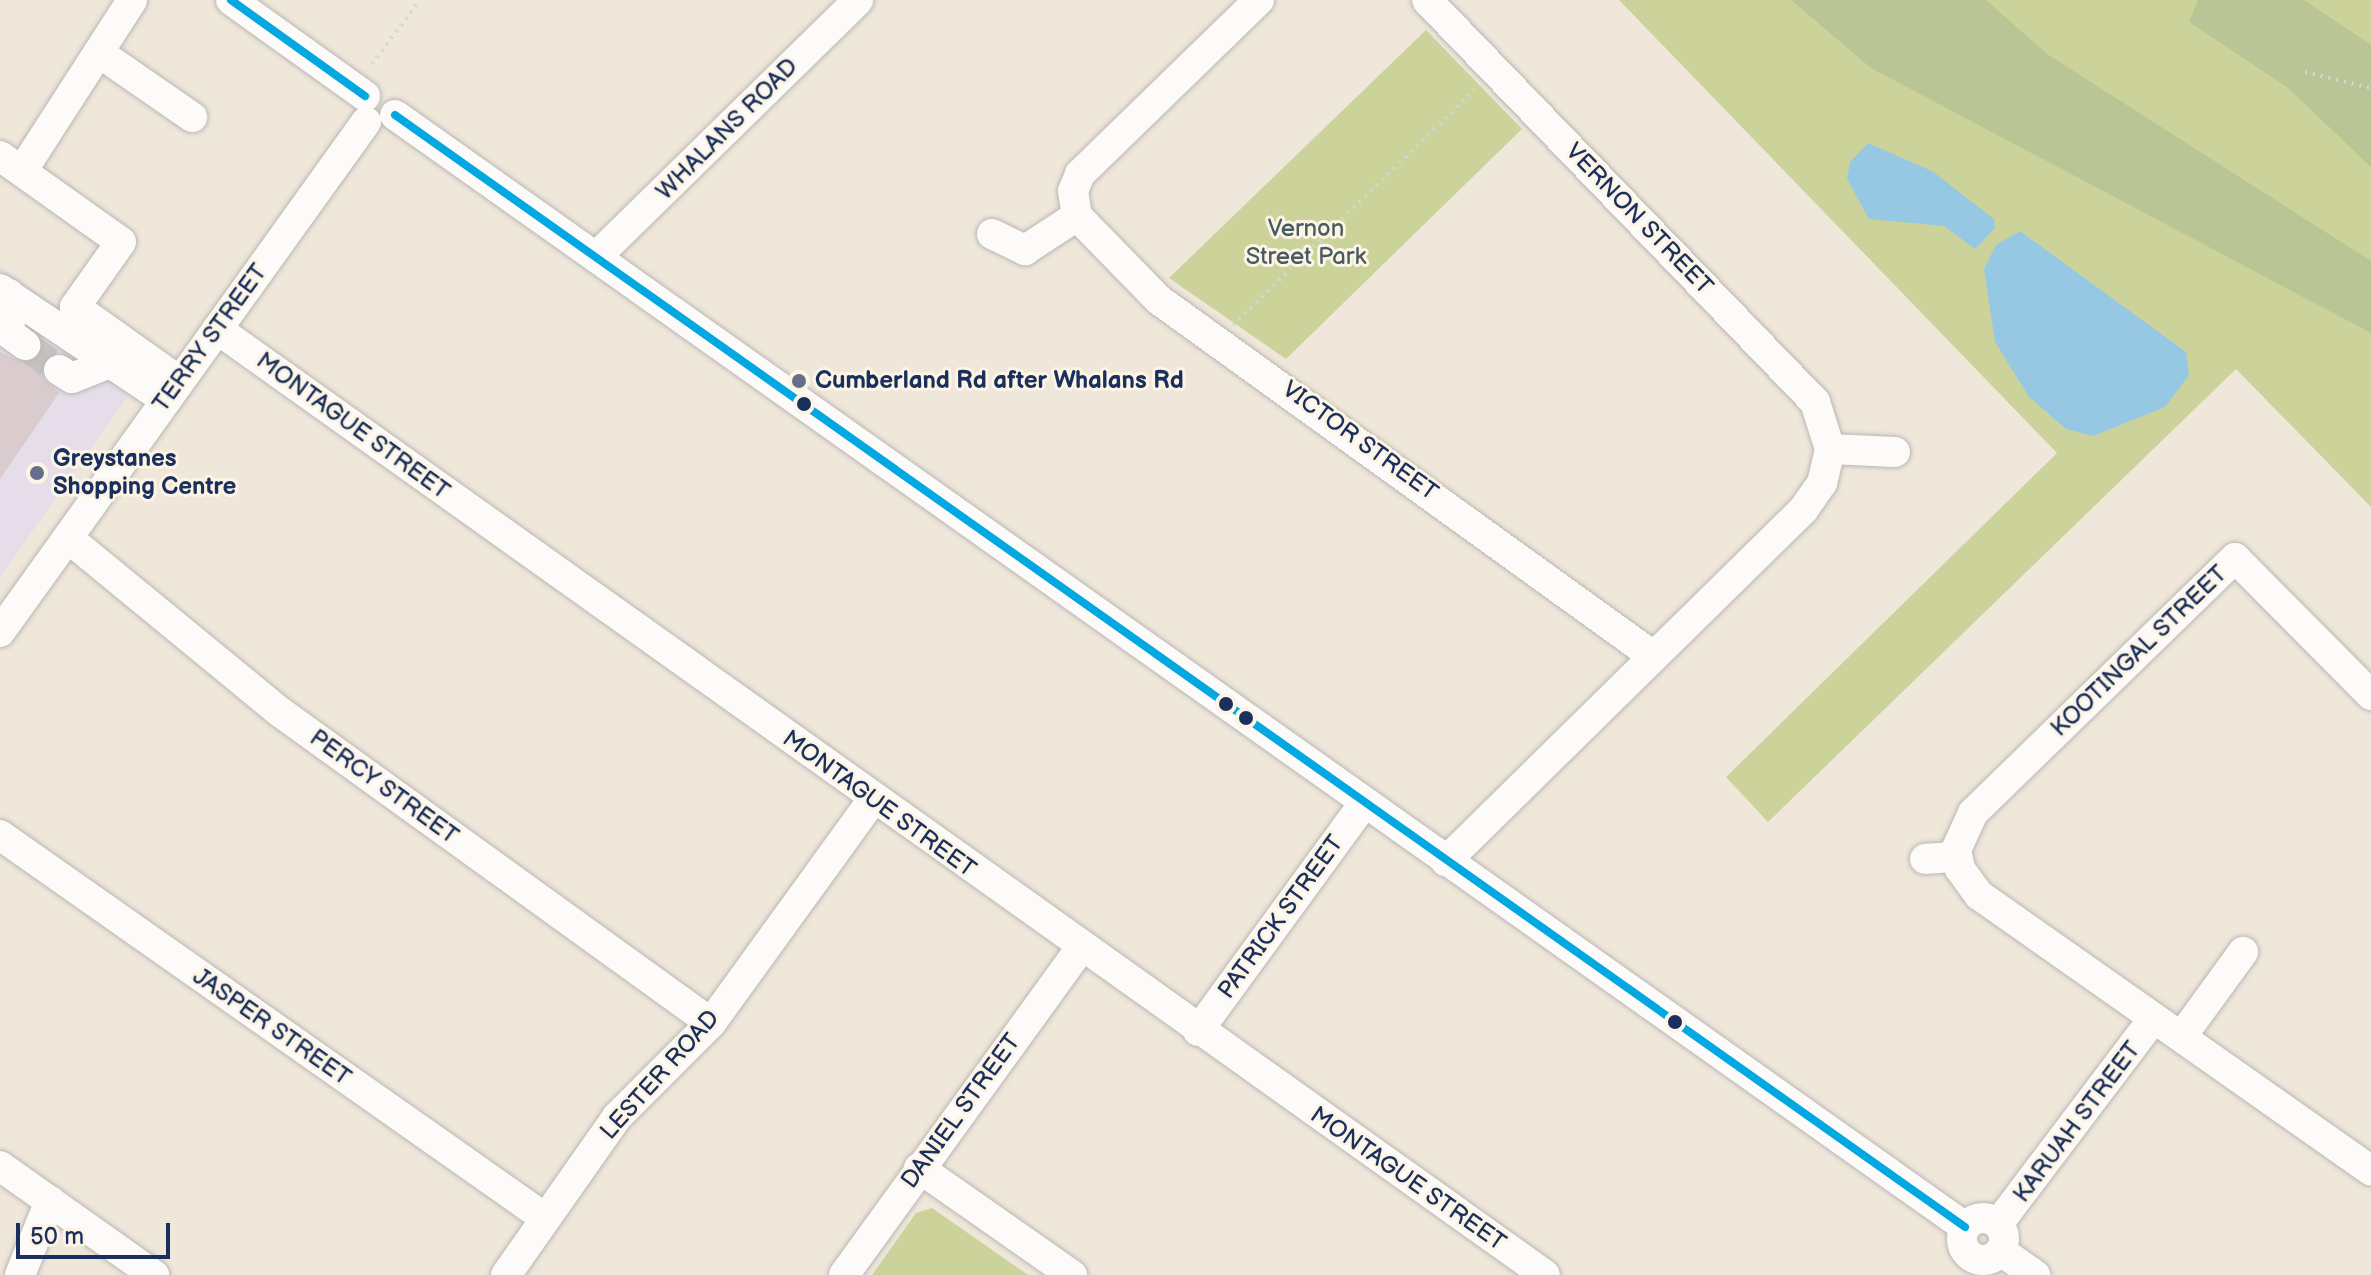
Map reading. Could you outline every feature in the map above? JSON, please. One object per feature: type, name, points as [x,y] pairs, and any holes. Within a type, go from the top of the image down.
[{"type":"street","points":[[132,0],[101,54],[11,164],[121,242],[75,307],[172,390]]},
{"type":"street","points":[[231,0],[365,109],[381,127],[395,115],[1446,861],[1961,1252],[1981,1218],[2035,1275]]},
{"type":"street","name":"WHALANS ROAD","points":[[596,257],[858,0]]},
{"type":"street","points":[[992,234],[1025,250],[1077,216],[1073,191],[1080,174],[1259,0]]},
{"type":"street","name":"VERNON STREET","points":[[1427,0],[1815,402],[1830,449]]},
{"type":"street","points":[[101,54],[192,117]]},
{"type":"street","name":"TERRY STREET","points":[[0,632],[217,329],[365,109]]},
{"type":"street","name":"VICTOR STREET","points":[[1077,216],[1150,292],[1653,656]]},
{"type":"street","points":[[4,292],[112,362],[172,390]]},
{"type":"street","points":[[4,292],[10,334],[25,345]]},
{"type":"street","name":"MONTAGUE STREET","points":[[217,329],[1080,949],[1545,1275]]},
{"type":"street","points":[[59,370],[72,378],[112,362]]},
{"type":"street","points":[[1446,861],[1803,510],[1822,483],[1830,449],[1895,452]]},
{"type":"street","name":"PERCY STREET","points":[[68,538],[280,712],[711,1023]]},
{"type":"street","name":"KOOTINGAL STREET","points":[[1956,857],[1973,813],[2235,558],[2371,695]]},
{"type":"street","name":"LESTER ROAD","points":[[506,1275],[621,1113],[711,1023],[873,799]]},
{"type":"street","name":"PATRICK STREET","points":[[1198,1031],[1364,803]]},
{"type":"street","name":"JASPER STREET","points":[[0,835],[545,1218]]},
{"type":"street","points":[[1925,859],[1956,857],[1979,895],[2371,1171]]},
{"type":"street","name":"DANIEL STREET","points":[[844,1275],[1080,949]]},
{"type":"street","points":[[2182,1036],[2243,952]]},
{"type":"street","name":"KARUAH STREET","points":[[1999,1238],[2154,1018]]},
{"type":"street","points":[[0,1166],[154,1275]]},
{"type":"street","points":[[919,1168],[1072,1275]]},
{"type":"street","points":[[20,1275],[50,1201]]},
{"type":"path","points":[[372,64],[420,0]]},
{"type":"path","points":[[1218,339],[1496,70]]},
{"type":"path","points":[[2305,72],[2371,88]]},
{"type":"shaded area","name":"Greystanes Shopping Centre","points":[[0,267],[147,369],[0,577]]},
{"type":"green space","points":[[1619,0],[2371,0],[2371,507],[2236,369],[1768,822],[1726,777],[2057,453]]},
{"type":"green space","points":[[1791,0],[1986,0],[2047,54],[2371,261],[2371,333],[1871,68]]},
{"type":"green space","points":[[2198,0],[2304,0],[2371,45],[2371,167],[2287,87],[2189,22]]},
{"type":"green space","name":"Vernon Street Park","points":[[1426,30],[1522,129],[1286,359],[1169,278]]},
{"type":"green space","points":[[932,1208],[1028,1275],[872,1275],[916,1213]]},
{"type":"water","points":[[1868,143],[1932,171],[1994,219],[1995,228],[1975,249],[1944,226],[1869,219],[1847,179],[1850,162]]},
{"type":"water","points":[[2020,231],[2186,352],[2189,375],[2165,407],[2093,436],[2066,429],[2029,397],[1995,342],[1984,269],[1996,245]]},
{"type":"building","points":[[43,347],[53,354],[43,361],[43,378],[59,393],[0,479],[0,352],[24,363]]},
{"type":"tunnel","points":[[25,345],[59,370]]},
{"type":"transit line","points":[[231,0],[365,96]]},
{"type":"transit line","points":[[395,115],[1965,1227]]},
{"type":"place","name":"Cumberland Rd after Whalans Rd","points":[[799,381]]},
{"type":"place","name":"Greystanes Shopping Centre","points":[[37,473]]}]
